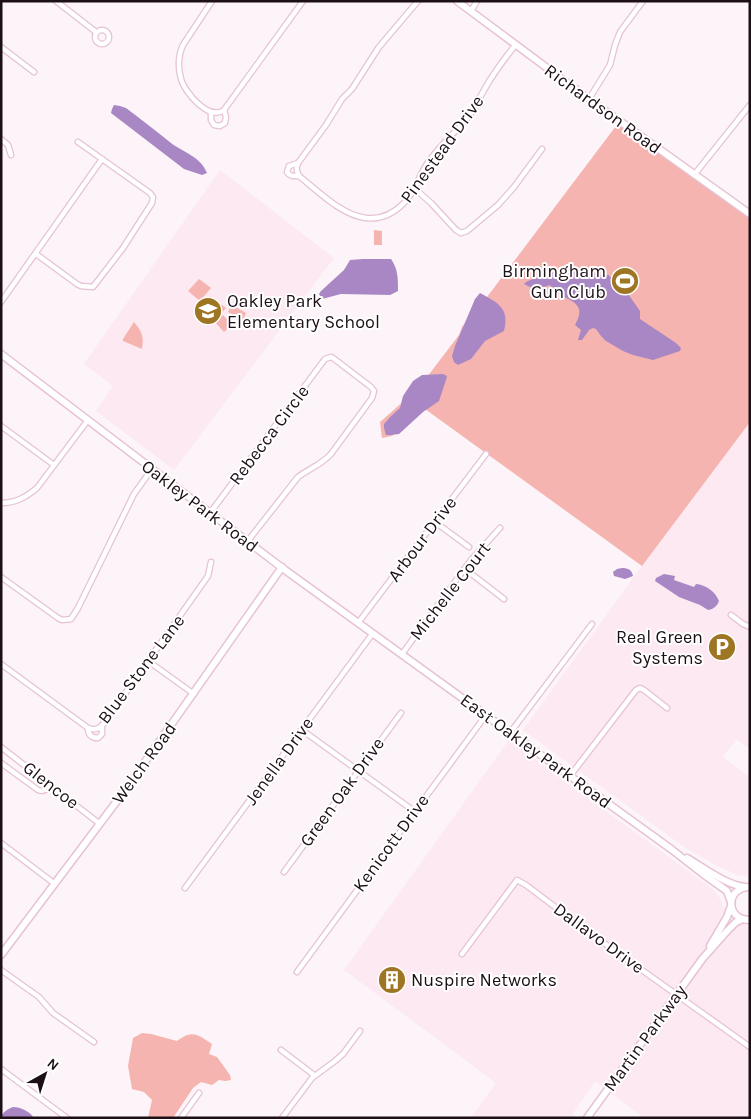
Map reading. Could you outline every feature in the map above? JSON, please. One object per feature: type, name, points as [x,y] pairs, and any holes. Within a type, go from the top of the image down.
[{"type":"street","points":[[56,1],[96,32]]},
{"type":"street","points":[[212,1],[183,44],[180,50],[178,66],[181,81],[189,95],[211,112],[218,113],[224,110],[304,1]]},
{"type":"street","points":[[298,163],[289,166],[287,169],[289,175],[298,174],[298,163],[326,125],[342,99],[352,89],[379,47],[418,1]]},
{"type":"street","name":"Richardson Road","points":[[457,1],[465,3],[470,11],[750,214]]},
{"type":"street","points":[[470,11],[477,1]]},
{"type":"street","points":[[589,99],[611,63],[620,32],[643,1]]},
{"type":"street","name":"Pinestead Drive","points":[[298,174],[342,210],[368,219],[387,216],[405,203],[412,194],[419,177],[436,150],[470,114],[492,76],[516,44]]},
{"type":"street","points":[[1,47],[34,72]]},
{"type":"street","points":[[694,175],[750,105]]},
{"type":"street","points":[[211,112],[211,120],[214,125],[220,126],[225,123],[224,110]]},
{"type":"street","points":[[1,139],[8,146],[11,155]]},
{"type":"street","points":[[36,254],[77,284],[93,287],[123,248],[152,203],[150,194],[138,184],[78,142]]},
{"type":"street","points":[[414,188],[456,230],[464,233],[498,205],[542,149]]},
{"type":"street","points":[[1,302],[102,159]]},
{"type":"street","name":"Oakley Park Road","points":[[1,354],[282,568],[402,654]]},
{"type":"street","name":"Rebecca Circle","points":[[210,513],[323,362],[328,358],[333,358],[371,387],[374,395],[331,454],[298,478],[248,542]]},
{"type":"street","points":[[1,503],[15,501],[37,488],[88,420]]},
{"type":"street","points":[[1,426],[54,465]]},
{"type":"street","name":"Arbour Drive","points":[[358,623],[486,454]]},
{"type":"street","points":[[1,577],[58,618],[62,620],[71,619],[134,494],[152,469]]},
{"type":"street","points":[[435,522],[469,547]]},
{"type":"street","name":"Michelle Court","points":[[402,654],[477,553],[500,528]]},
{"type":"street","name":"Blue Stone Lane","points":[[1,664],[88,728],[96,729],[102,725],[208,576],[211,562]]},
{"type":"street","name":"Welch Road","points":[[1,955],[100,824],[282,568]]},
{"type":"street","points":[[465,569],[504,598]]},
{"type":"street","points":[[730,615],[750,627]]},
{"type":"street","points":[[510,732],[592,624]]},
{"type":"street","name":"Jenella Drive","points":[[186,888],[373,634]]},
{"type":"street","name":"East Oakley Park Road","points":[[402,654],[727,891],[736,914],[748,920]]},
{"type":"street","points":[[148,662],[194,694]]},
{"type":"street","points":[[570,776],[636,690],[640,688],[644,690],[667,708]]},
{"type":"street","name":"Green Oak Drive","points":[[284,872],[401,713]]},
{"type":"street","name":"Kenicott Drive","points":[[297,972],[486,715]]},
{"type":"street","points":[[88,728],[90,735],[96,738],[102,734],[102,725]]},
{"type":"street","points":[[302,730],[414,811]]},
{"type":"street","name":"Glencoe","points":[[1,747],[100,824]]},
{"type":"street","points":[[1,763],[38,790],[42,791],[51,786]]},
{"type":"street","points":[[1,843],[55,884]]},
{"type":"street","name":"East Oakley Park Road","points":[[671,849],[727,882],[748,887]]},
{"type":"street","name":"Dallavo Drive","points":[[462,954],[517,880],[750,1047]]},
{"type":"street","name":"Martin Parkway","points":[[703,958],[727,917],[732,897],[740,888],[748,887]]},
{"type":"street","name":"Martin Parkway","points":[[586,1118],[703,958],[736,922],[748,920]]},
{"type":"street","points":[[1,970],[39,997],[53,1013],[94,1042]]},
{"type":"street","points":[[282,1118],[314,1075],[343,1054],[360,1031]]},
{"type":"street","points":[[282,1050],[314,1075]]},
{"type":"street","points":[[1,1069],[67,1118]]},
{"type":"street","points":[[181,1118],[198,1093]]},
{"type":"shaded area","points":[[114,105],[126,108],[171,143],[196,159],[207,173],[202,175],[184,169],[111,113]]},
{"type":"shaded area","name":"Birmingham Gun Club","points":[[619,122],[750,216],[750,422],[642,566],[425,409],[392,436],[382,438],[380,422],[427,377],[459,335],[462,327],[484,301]]},
{"type":"shaded area","name":"Oakley Park Elementary School","points":[[220,170],[334,258],[174,470],[96,411],[113,386],[84,364]]},
{"type":"shaded area","points":[[374,230],[382,231],[382,245],[374,245]]},
{"type":"shaded area","points":[[391,259],[397,274],[398,291],[390,295],[341,294],[322,299],[319,294],[321,291],[344,270],[350,260]]},
{"type":"shaded area","points":[[567,269],[571,271],[588,271],[621,279],[624,282],[626,291],[640,311],[640,319],[676,343],[681,348],[680,351],[653,360],[633,355],[606,341],[593,328],[589,330],[582,340],[578,340],[581,330],[575,325],[579,316],[577,305],[560,295],[550,285],[532,288],[524,284],[542,275]]},
{"type":"shaded area","points":[[199,279],[211,288],[200,301],[188,291]]},
{"type":"shaded area","points":[[480,293],[501,307],[505,317],[504,331],[485,341],[471,359],[458,365],[454,362],[452,356],[455,346],[475,299]]},
{"type":"shaded area","points":[[210,296],[226,308],[219,316],[205,301]]},
{"type":"shaded area","points":[[232,305],[246,313],[243,320],[228,312]]},
{"type":"shaded area","points":[[223,315],[232,325],[224,332],[215,322]]},
{"type":"shaded area","points":[[134,322],[142,334],[142,349],[123,341]]},
{"type":"shaded area","points":[[443,374],[447,376],[439,401],[423,412],[399,434],[386,435],[384,424],[400,408],[403,396],[413,381],[422,375]]},
{"type":"shaded area","points":[[750,422],[750,749],[736,739],[723,757],[750,778],[750,875],[740,876],[687,849],[523,730],[642,566]]},
{"type":"shaded area","points":[[622,568],[632,572],[633,576],[625,579],[614,576],[613,572]]},
{"type":"shaded area","points":[[664,574],[675,576],[674,580],[694,587],[696,584],[707,587],[713,591],[719,601],[718,603],[714,608],[708,610],[679,597],[655,581],[656,578]]},
{"type":"shaded area","points":[[509,740],[714,890],[722,905],[750,928],[750,1118],[644,1118],[595,1081],[570,1118],[471,1118],[496,1083],[344,970]]},
{"type":"shaded area","points":[[142,1033],[177,1041],[191,1034],[199,1036],[212,1044],[209,1054],[217,1057],[230,1075],[231,1080],[219,1080],[212,1085],[201,1082],[193,1088],[173,1118],[148,1118],[152,1100],[144,1092],[132,1089],[128,1066],[133,1038]]},
{"type":"shaded area","points":[[13,1107],[25,1110],[34,1118],[1,1118],[4,1112]]},
{"type":"place","name":"Birmingham Gun Club","points":[[625,281]]},
{"type":"place","name":"Oakley Park Elementary School","points":[[208,311]]},
{"type":"place","name":"Real Green Systems","points":[[722,647]]},
{"type":"place","name":"Nuspire Networks","points":[[392,980]]}]
